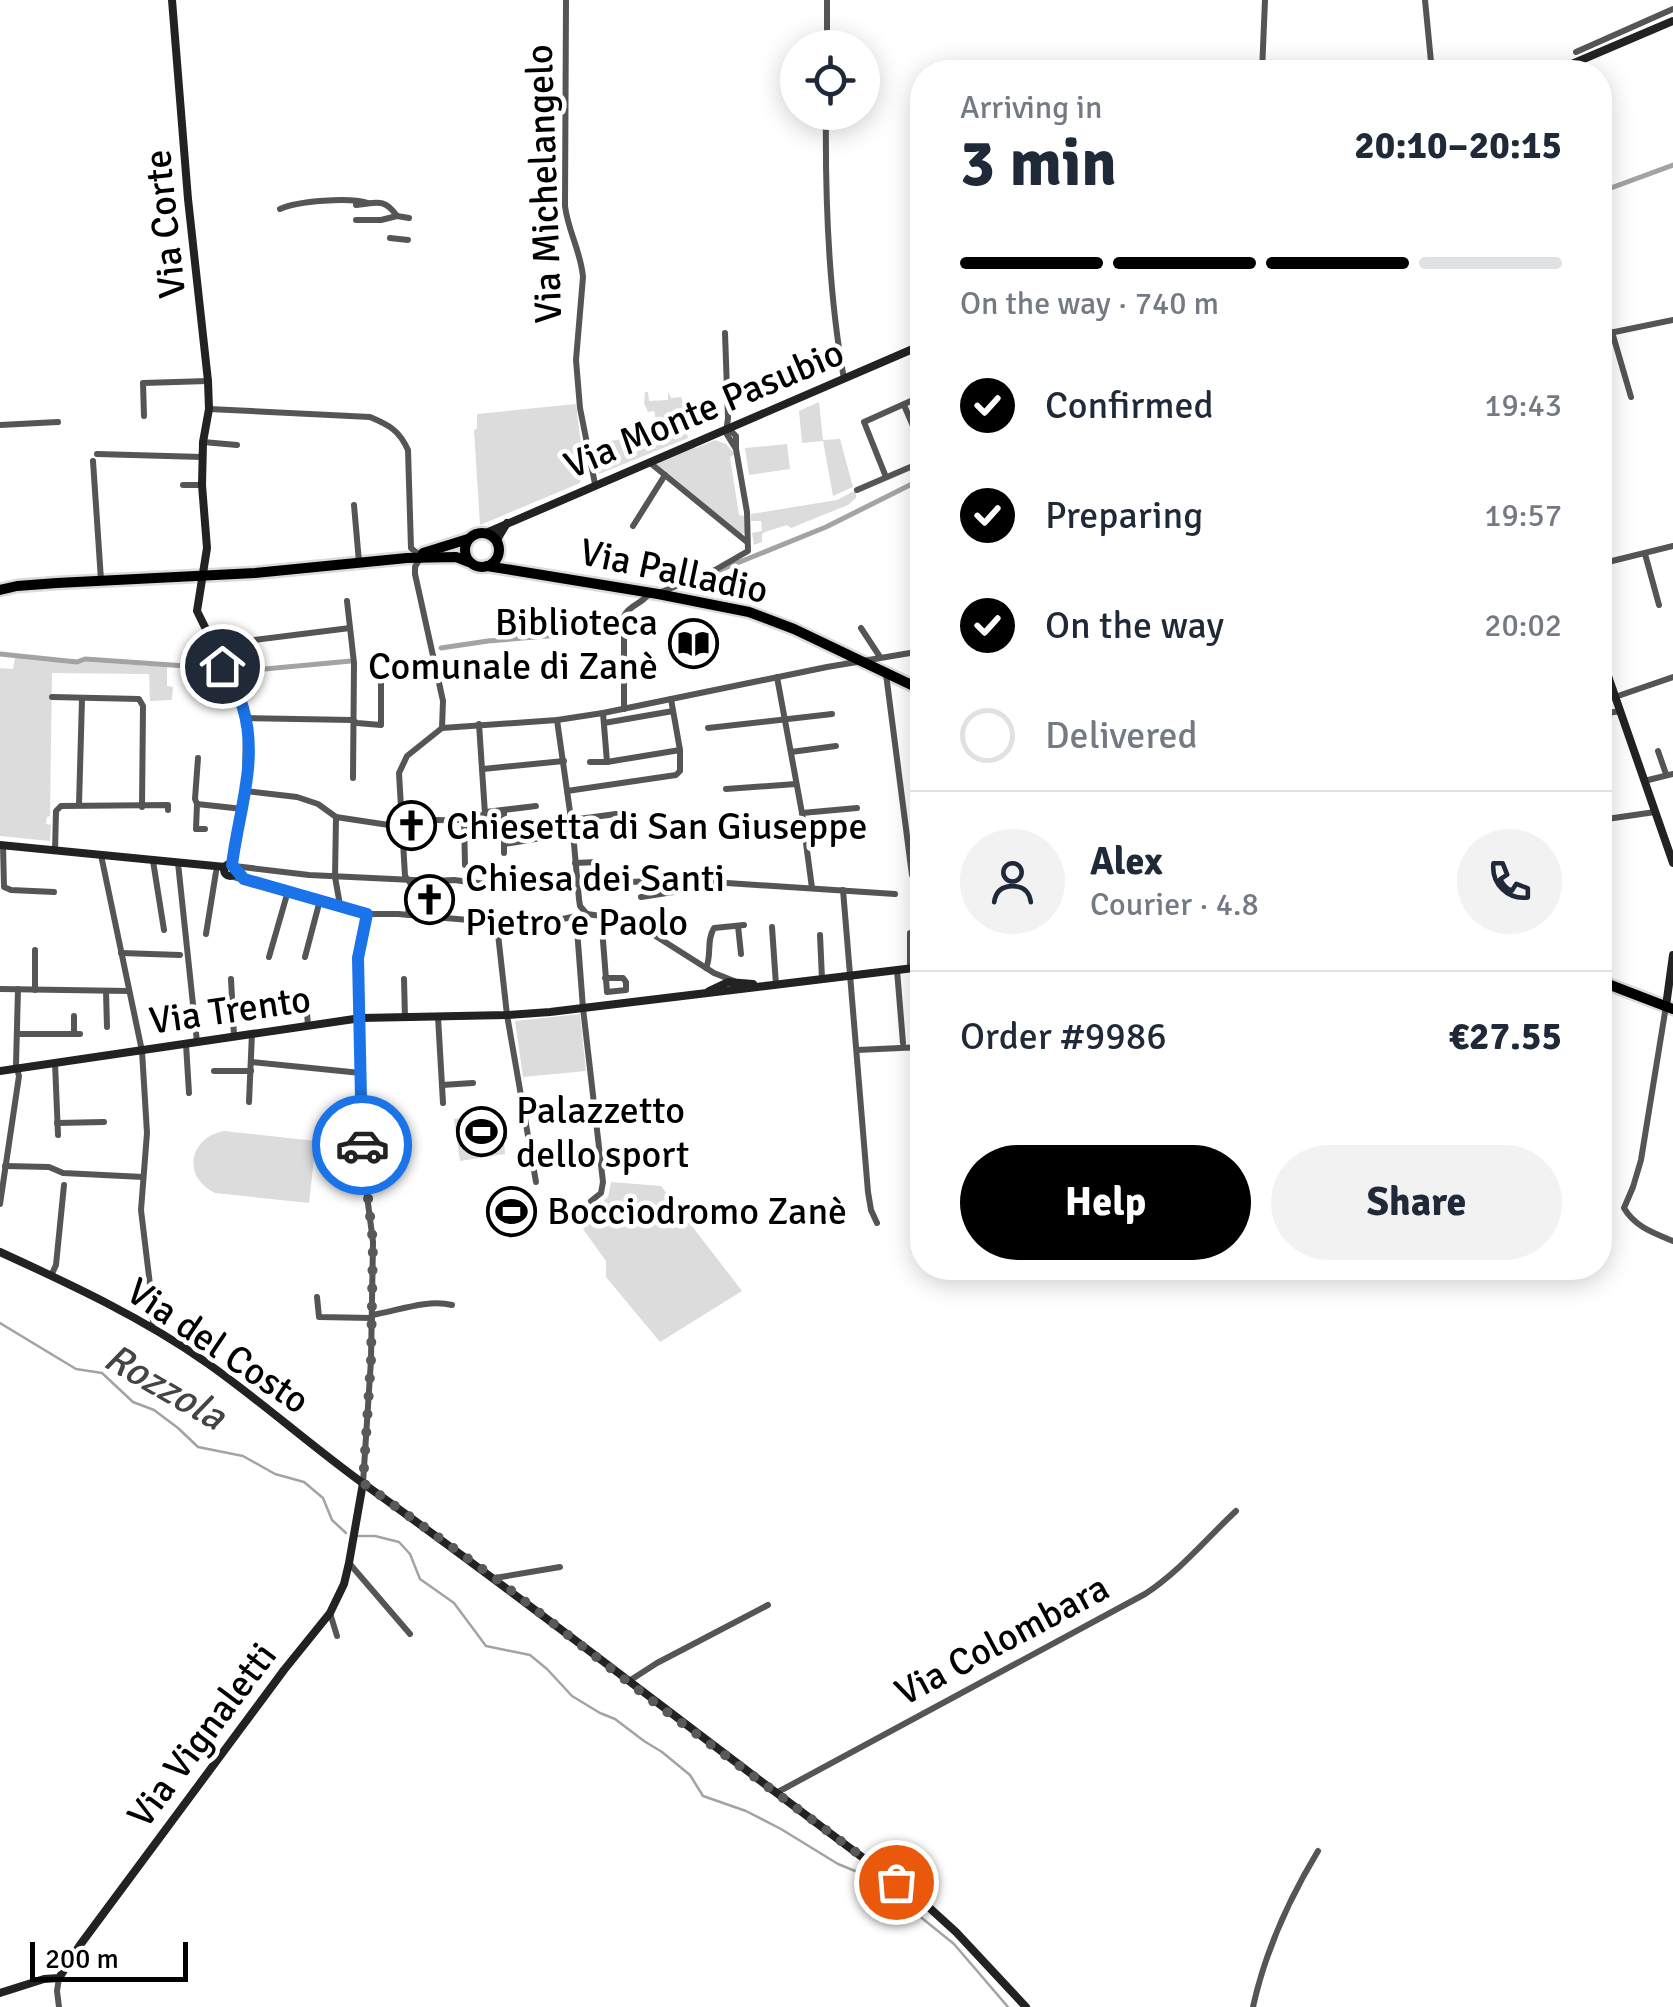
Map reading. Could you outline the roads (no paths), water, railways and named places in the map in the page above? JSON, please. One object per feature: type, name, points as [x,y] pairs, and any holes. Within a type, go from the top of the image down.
[{"type":"main road","points":[[0,590],[416,558],[448,551],[476,533],[491,535],[504,561],[520,572]]},
{"type":"main road","points":[[468,539],[464,554],[470,562]]},
{"type":"main road","points":[[448,551],[478,566],[487,566],[495,561],[498,548]]},
{"type":"main road","name":"Via Palladio","points":[[487,566],[728,607],[769,619],[910,684]]},
{"type":"main road","points":[[0,598],[24,586]]},
{"type":"main road","points":[[1612,986],[1669,1007]]},
{"type":"street","name":"Via Corte","points":[[172,0],[208,381],[209,409],[202,457],[207,548],[197,611],[238,694],[245,718],[246,790],[229,868]]},
{"type":"street","name":"Via Michelangelo","points":[[566,0],[565,206],[582,264],[576,360],[580,408],[596,484]]},
{"type":"street","points":[[827,0],[827,30]]},
{"type":"street","points":[[1262,60],[1265,0]]},
{"type":"street","points":[[1425,0],[1431,60]]},
{"type":"street","points":[[1576,52],[1673,9]]},
{"type":"street","points":[[1581,60],[1673,21]]},
{"type":"street","points":[[826,130],[828,227],[844,379]]},
{"type":"street","points":[[280,208],[351,200],[386,204],[397,216]]},
{"type":"street","points":[[356,206],[368,203]]},
{"type":"street","points":[[356,220],[408,218]]},
{"type":"street","points":[[390,238],[408,240]]},
{"type":"street","points":[[1631,397],[1612,332],[1673,320]]},
{"type":"street","points":[[725,333],[726,433],[736,449],[747,512],[747,542]]},
{"type":"street","name":"Via Monte Pasubio","points":[[486,533],[910,350]]},
{"type":"street","points":[[144,416],[143,383],[208,381]]},
{"type":"street","points":[[886,477],[864,422],[910,401]]},
{"type":"street","points":[[904,404],[910,418]]},
{"type":"street","points":[[209,409],[370,417],[394,427],[402,437],[408,450],[411,544],[444,701],[442,728]]},
{"type":"street","points":[[732,438],[744,421]]},
{"type":"street","points":[[0,425],[58,422]]},
{"type":"street","points":[[712,434],[732,438]]},
{"type":"street","points":[[204,442],[236,445]]},
{"type":"street","points":[[102,581],[95,457],[202,457]]},
{"type":"street","points":[[624,709],[629,608],[703,575],[750,548],[648,462]]},
{"type":"street","points":[[857,490],[910,467]]},
{"type":"street","points":[[632,526],[666,476]]},
{"type":"street","points":[[183,485],[202,485]]},
{"type":"street","points":[[354,504],[360,562]]},
{"type":"street","points":[[498,548],[498,538],[507,523]]},
{"type":"street","points":[[1612,561],[1673,546]]},
{"type":"street","points":[[1645,554],[1659,605]]},
{"type":"street","points":[[347,600],[354,662],[353,778]]},
{"type":"street","points":[[213,645],[350,628]]},
{"type":"street","points":[[861,628],[880,657]]},
{"type":"street","points":[[408,915],[411,892],[406,876],[399,774],[412,750],[442,728],[603,713],[910,653]]},
{"type":"street","points":[[886,672],[910,858]]},
{"type":"street","points":[[777,677],[812,888]]},
{"type":"street","points":[[1616,697],[1673,677]]},
{"type":"street","points":[[245,718],[352,720],[357,724],[381,725],[381,683]]},
{"type":"street","points":[[1612,686],[1673,863]]},
{"type":"street","points":[[52,697],[139,699],[142,807]]},
{"type":"street","points":[[79,805],[82,698]]},
{"type":"street","points":[[567,791],[676,775],[682,766],[672,699]]},
{"type":"street","points":[[604,724],[673,711]]},
{"type":"street","points":[[1612,712],[1621,711]]},
{"type":"street","points":[[603,713],[607,762]]},
{"type":"street","points":[[708,728],[832,714]]},
{"type":"street","points":[[557,720],[580,906],[587,914]]},
{"type":"street","points":[[479,724],[486,812]]},
{"type":"street","points":[[791,752],[836,746]]},
{"type":"street","points":[[590,762],[680,750]]},
{"type":"street","points":[[1644,781],[1670,774],[1658,751]]},
{"type":"street","points":[[198,758],[196,829],[205,829]]},
{"type":"street","points":[[483,769],[564,762]]},
{"type":"street","points":[[726,789],[796,784]]},
{"type":"street","points":[[246,790],[310,800],[336,817],[402,823],[420,818],[480,818],[486,812],[536,806]]},
{"type":"street","points":[[196,804],[242,809]]},
{"type":"street","points":[[55,851],[56,811],[61,806],[168,805],[168,810]]},
{"type":"street","points":[[802,813],[857,808]]},
{"type":"street","points":[[504,810],[504,853]]},
{"type":"street","points":[[1612,818],[1656,812]]},
{"type":"street","points":[[571,820],[616,814],[618,819]]},
{"type":"street","points":[[336,817],[335,876],[340,905]]},
{"type":"street","points":[[464,819],[466,865]]},
{"type":"street","points":[[504,844],[573,833]]},
{"type":"street","points":[[54,892],[4,887],[2,845],[335,876],[541,886],[690,882],[896,894]]},
{"type":"street","points":[[101,855],[142,1050],[148,1124],[141,1210],[151,1292],[150,1327]]},
{"type":"street","points":[[153,861],[164,930]]},
{"type":"street","points":[[576,864],[597,862]]},
{"type":"street","points":[[178,864],[197,1042]]},
{"type":"street","points":[[229,868],[244,879],[367,914],[528,926],[587,914],[622,919],[738,986]]},
{"type":"street","points":[[206,934],[229,868]]},
{"type":"street","points":[[641,896],[686,890],[690,882]]},
{"type":"street","points":[[843,890],[868,1192],[877,1223]]},
{"type":"street","points":[[269,957],[288,891]]},
{"type":"street","points":[[305,958],[320,900]]},
{"type":"street","points":[[565,918],[580,906]]},
{"type":"street","points":[[363,1483],[373,1242],[362,1157],[358,958],[367,914]]},
{"type":"street","points":[[601,915],[607,992],[626,990]]},
{"type":"street","points":[[576,916],[603,1182],[601,1193],[591,1202]]},
{"type":"street","points":[[497,925],[506,1015],[536,1182]]},
{"type":"street","points":[[723,987],[710,971],[709,940],[714,928],[741,925],[741,954]]},
{"type":"street","points":[[772,927],[774,985]]},
{"type":"street","points":[[910,933],[910,969]]},
{"type":"street","points":[[820,935],[822,979]]},
{"type":"street","points":[[34,990],[35,950]]},
{"type":"street","points":[[121,952],[180,955]]},
{"type":"street","points":[[1673,955],[1669,1007],[1641,1160],[1624,1208],[1640,1225],[1673,1242]]},
{"type":"street","name":"Via Trento","points":[[0,1071],[361,1018],[506,1015],[708,992],[723,987],[910,969]]},
{"type":"street","points":[[897,970],[903,1043]]},
{"type":"street","points":[[605,978],[623,978],[626,1002]]},
{"type":"street","points":[[231,979],[234,1036]]},
{"type":"street","points":[[404,979],[405,1018]]},
{"type":"street","points":[[0,989],[129,991]]},
{"type":"street","points":[[0,1204],[19,1076],[18,990]]},
{"type":"street","points":[[106,990],[106,1028]]},
{"type":"street","points":[[286,997],[306,999],[308,1026]]},
{"type":"street","points":[[18,1034],[77,1034],[74,1016]]},
{"type":"street","points":[[438,1017],[443,1103]]},
{"type":"street","points":[[249,1102],[252,1034]]},
{"type":"street","points":[[186,1044],[189,1093]]},
{"type":"street","points":[[857,1050],[910,1048]]},
{"type":"street","points":[[55,1063],[58,1135]]},
{"type":"street","points":[[214,1071],[251,1067],[361,1072]]},
{"type":"street","points":[[442,1085],[473,1084]]},
{"type":"street","points":[[57,1123],[104,1122]]},
{"type":"street","points":[[3,1168],[143,1177]]},
{"type":"street","points":[[52,1276],[64,1185]]},
{"type":"street","name":"Via del Costo","points":[[0,1252],[126,1312],[206,1363],[923,1902],[1026,2007]]},
{"type":"street","points":[[317,1297],[318,1317],[372,1316],[426,1305],[452,1305]]},
{"type":"street","name":"Via Vignaletti","points":[[59,1978],[266,1694],[330,1614],[344,1584],[363,1483]]},
{"type":"street","name":"Via Colombara","points":[[776,1794],[1145,1594],[1190,1558],[1236,1510]]},
{"type":"street","points":[[349,1563],[410,1634]]},
{"type":"street","points":[[495,1578],[560,1568]]},
{"type":"street","points":[[629,1681],[768,1605]]},
{"type":"street","points":[[330,1614],[337,1636]]},
{"type":"street","points":[[1253,2007],[1278,1928],[1318,1851]]},
{"type":"street","points":[[0,1993],[59,1978],[59,2007]]},
{"type":"waterway","points":[[1612,188],[1673,165]]},
{"type":"waterway","points":[[720,570],[826,527],[910,485]]},
{"type":"waterway","points":[[441,648],[560,635],[616,615]]},
{"type":"waterway","points":[[0,654],[200,667],[221,676],[351,661]]},
{"type":"waterway","name":"Rozzola","points":[[0,1323],[76,1369],[102,1373],[133,1402],[154,1410],[198,1447],[243,1456],[275,1474],[304,1482],[323,1498],[332,1520],[346,1533]]},
{"type":"waterway","name":"Rozzola","points":[[358,1536],[399,1542],[410,1554],[420,1579],[454,1603],[486,1646],[530,1655],[572,1696],[615,1719],[662,1752],[690,1775],[703,1796],[781,1829],[897,1898],[954,1944],[1008,2007]]},
{"type":"place","name":"Biblioteca Comunale di Zanè","points":[[693,644]]},
{"type":"place","name":"Chiesetta di San Giuseppe","points":[[411,826]]},
{"type":"place","name":"Chiesa dei Santi Pietro e Paolo","points":[[430,900]]},
{"type":"place","name":"Palazzetto dello sport","points":[[481,1132]]},
{"type":"place","name":"Bocciodromo Zanè","points":[[512,1211]]}]
